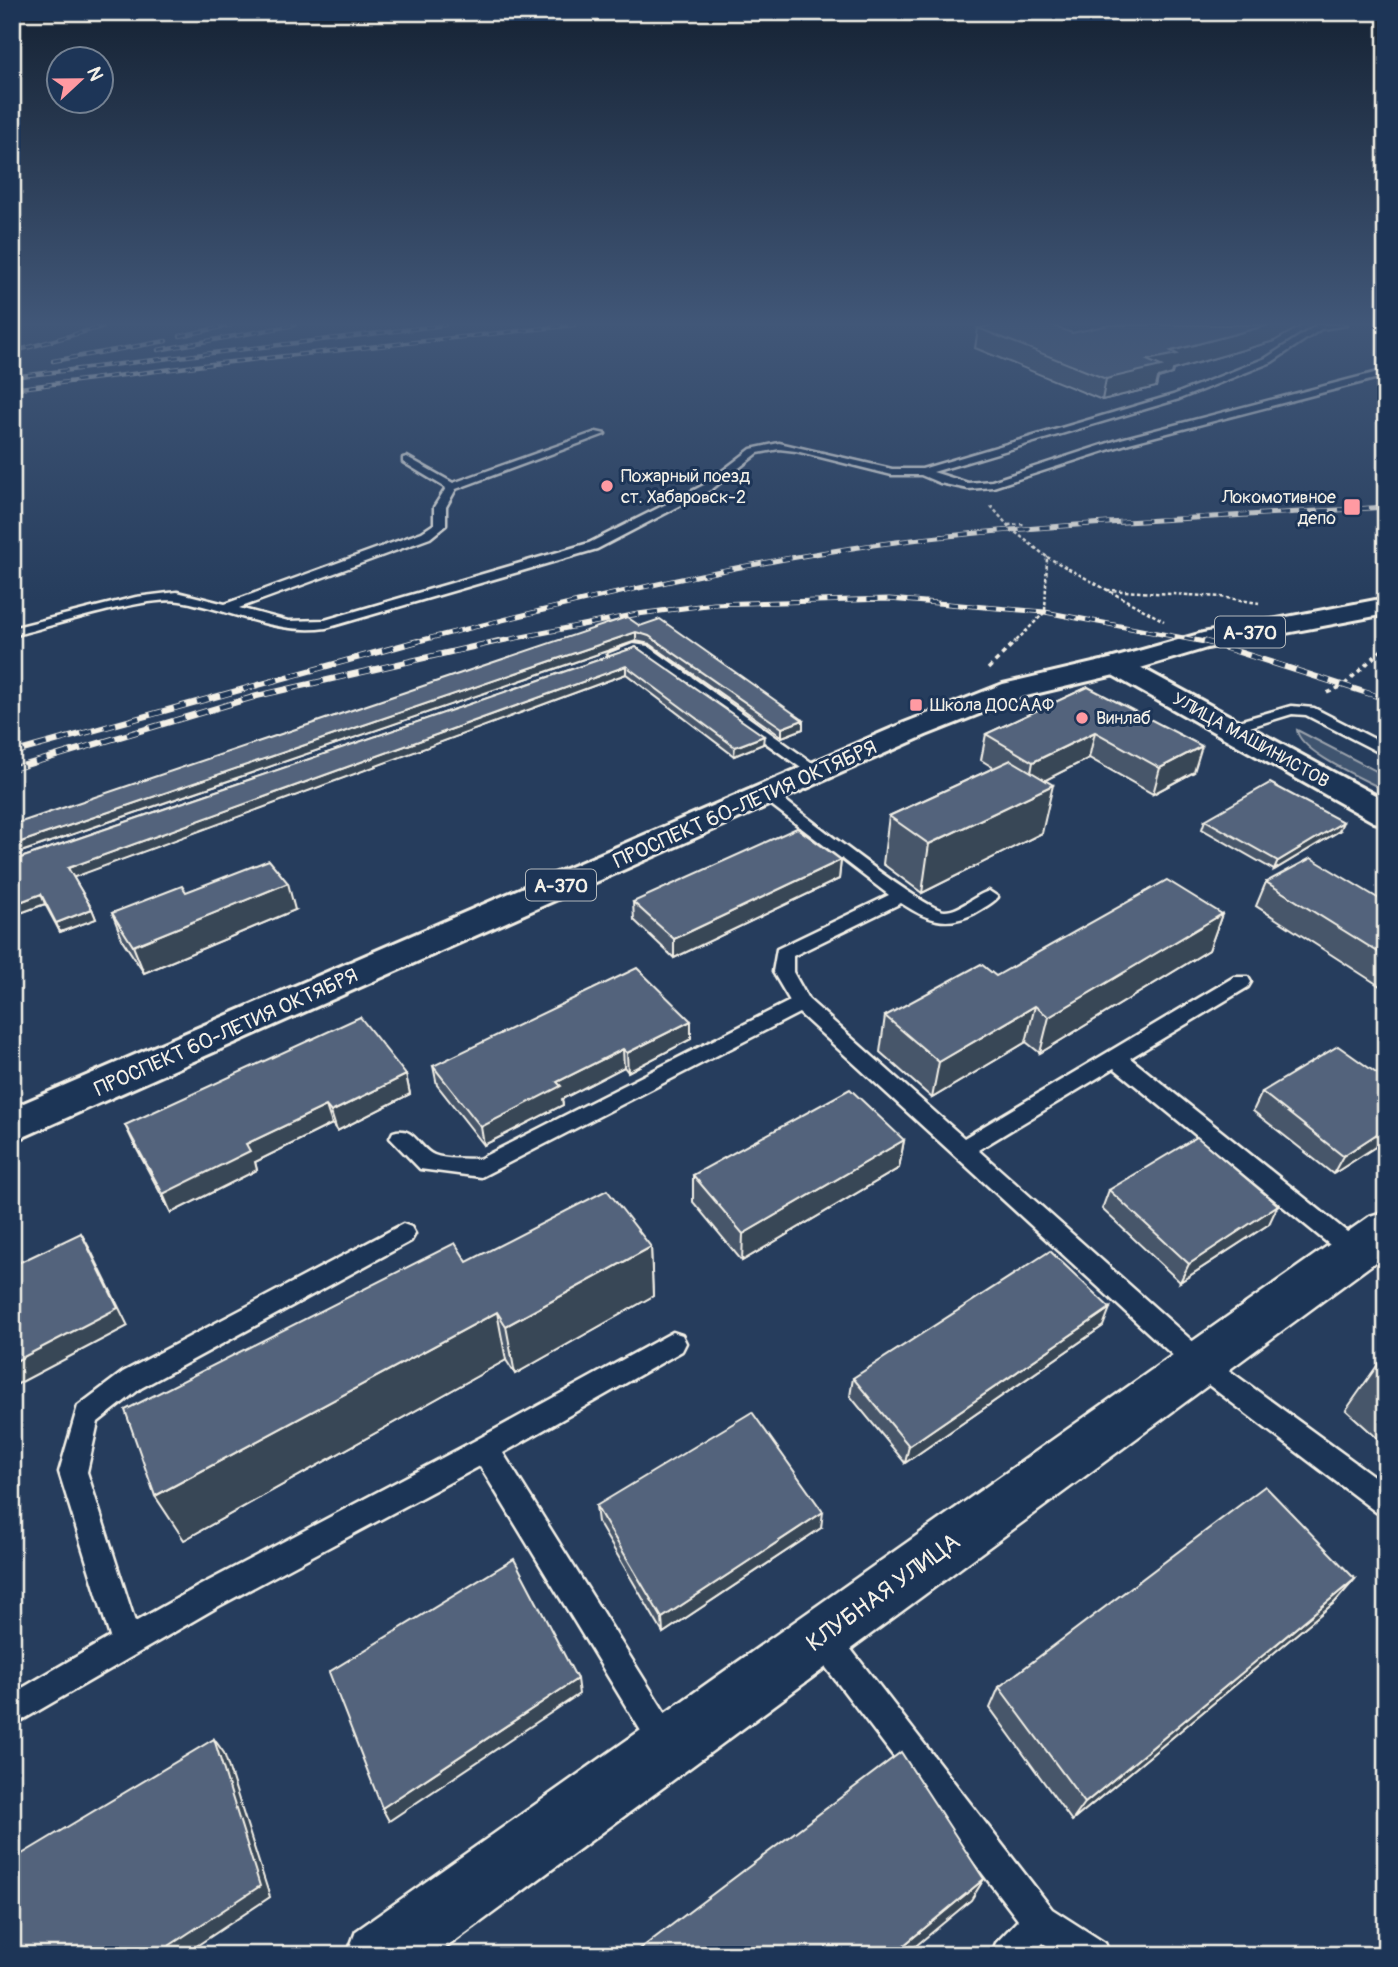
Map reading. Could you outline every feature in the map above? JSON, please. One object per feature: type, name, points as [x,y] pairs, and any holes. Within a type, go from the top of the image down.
[{"type":"main road","name":"ПРОСПЕКТ 60-ЛЕТИЯ ОКТЯБРЯ","points":[[12,1126],[817,772],[1013,690],[1116,666],[1203,641],[1386,606]]},
{"type":"main road","name":"УЛИЦА МАШИНИСТОВ","points":[[1116,666],[1386,815]]},
{"type":"street","name":"КЛУБНАЯ УЛИЦА","points":[[380,1955],[1370,1240]]},
{"type":"lane","points":[[12,632],[160,597],[177,596],[300,626],[326,624],[593,546],[708,487],[755,451],[779,446],[892,472],[923,472],[1109,417]]},
{"type":"lane","points":[[923,472],[944,481],[968,486],[993,484],[1125,440],[1215,417]]},
{"type":"lane","points":[[227,608],[436,530],[440,525],[440,507],[452,487],[600,435]]},
{"type":"lane","points":[[407,460],[452,487]]},
{"type":"lane","points":[[593,662],[633,648],[643,649],[817,772]]},
{"type":"lane","points":[[1230,728],[1291,710],[1309,711],[1386,751]]},
{"type":"lane","points":[[767,794],[902,897],[937,918],[953,917],[989,897]]},
{"type":"lane","points":[[902,897],[784,953],[783,972],[801,1004],[1199,1363],[1386,1503]]},
{"type":"lane","points":[[961,1150],[1241,982]]},
{"type":"lane","points":[[401,1138],[428,1163],[481,1168],[801,1004]]},
{"type":"lane","points":[[1115,1057],[1370,1240]]},
{"type":"lane","points":[[127,1644],[73,1472],[87,1415],[132,1380],[403,1234]]},
{"type":"lane","points":[[12,1711],[209,1596],[485,1449],[673,1343]]},
{"type":"lane","points":[[485,1449],[668,1746]]},
{"type":"lane","points":[[821,1636],[1040,1921],[1093,1955]]},
{"type":"lane","points":[[1008,1955],[1040,1921]]},
{"type":"path","points":[[944,481],[981,497],[1008,525],[1046,556],[1164,621]]},
{"type":"path","points":[[1008,525],[1026,524]]},
{"type":"path","points":[[1013,690],[985,672],[1045,611],[1046,556]]},
{"type":"path","points":[[1107,590],[1147,595],[1215,596],[1264,604]]},
{"type":"path","points":[[1309,711],[1318,699],[1343,686],[1386,646]]},
{"type":"shaded area","points":[[1297,730],[1386,776],[1386,791],[1321,756],[1309,747]]},
{"type":"building","points":[[627,617],[640,626],[660,619],[803,720],[782,728],[649,636],[636,632],[12,845],[12,825]]},
{"type":"building","points":[[636,647],[764,736],[735,747],[626,666],[68,868],[92,909],[56,923],[41,894],[12,905],[12,861]]},
{"type":"building","points":[[1088,687],[1202,746],[1160,768],[1095,732],[1033,762],[986,734]]},
{"type":"building","points":[[1011,760],[1053,785],[929,844],[889,816]]},
{"type":"building","points":[[1270,783],[1343,822],[1278,861],[1205,820]]},
{"type":"building","points":[[797,828],[841,860],[674,939],[633,902]]},
{"type":"building","points":[[1311,858],[1386,903],[1386,957],[1266,882]]},
{"type":"building","points":[[269,860],[288,883],[133,946],[112,913],[182,886],[186,892]]},
{"type":"building","points":[[1167,880],[1222,914],[1049,1017],[1035,1006],[939,1062],[885,1016],[981,964],[996,976]]},
{"type":"building","points":[[637,968],[691,1021],[627,1053],[623,1049],[557,1082],[561,1086],[481,1127],[433,1066]]},
{"type":"building","points":[[360,1017],[406,1075],[331,1112],[326,1106],[246,1144],[250,1151],[163,1194],[125,1125]]},
{"type":"building","points":[[1338,1046],[1386,1080],[1386,1128],[1343,1156],[1262,1092]]},
{"type":"building","points":[[850,1089],[904,1140],[743,1234],[693,1175]]},
{"type":"building","points":[[1197,1137],[1278,1205],[1189,1264],[1109,1190]]},
{"type":"building","points":[[607,1190],[651,1247],[506,1326],[497,1312],[155,1496],[125,1410],[455,1243],[467,1262]]},
{"type":"building","points":[[81,1233],[118,1308],[12,1363],[12,1266]]},
{"type":"building","points":[[1050,1251],[1110,1308],[909,1446],[853,1378]]},
{"type":"building","points":[[1386,1358],[1386,1369],[1379,1363]]},
{"type":"building","points":[[752,1412],[823,1512],[662,1618],[596,1506]]},
{"type":"building","points":[[1265,1486],[1355,1579],[1085,1803],[999,1687]]},
{"type":"building","points":[[514,1559],[577,1679],[382,1808],[329,1672]]},
{"type":"building","points":[[214,1739],[260,1886],[155,1955],[12,1955],[12,1860]]},
{"type":"building","points":[[901,1752],[984,1879],[892,1955],[632,1955]]},
{"type":"railway","points":[[411,643],[641,588],[757,564],[873,545],[1065,526],[1386,507]]},
{"type":"railway","points":[[491,643],[638,614],[714,604],[889,599],[1045,612],[1210,643]]},
{"type":"railway","points":[[12,753],[418,641]]},
{"type":"railway","points":[[12,769],[257,696],[499,641]]},
{"type":"railway","points":[[1204,641],[1386,699]]},
{"type":"place","name":"Пожарный поезд ст. Хабаровск-2","points":[[607,486]]},
{"type":"place","name":"Локомотивное депо","points":[[1352,507]]},
{"type":"place","name":"Школа ДОСААФ","points":[[916,705]]},
{"type":"place","name":"Винлаб","points":[[1082,718]]}]
